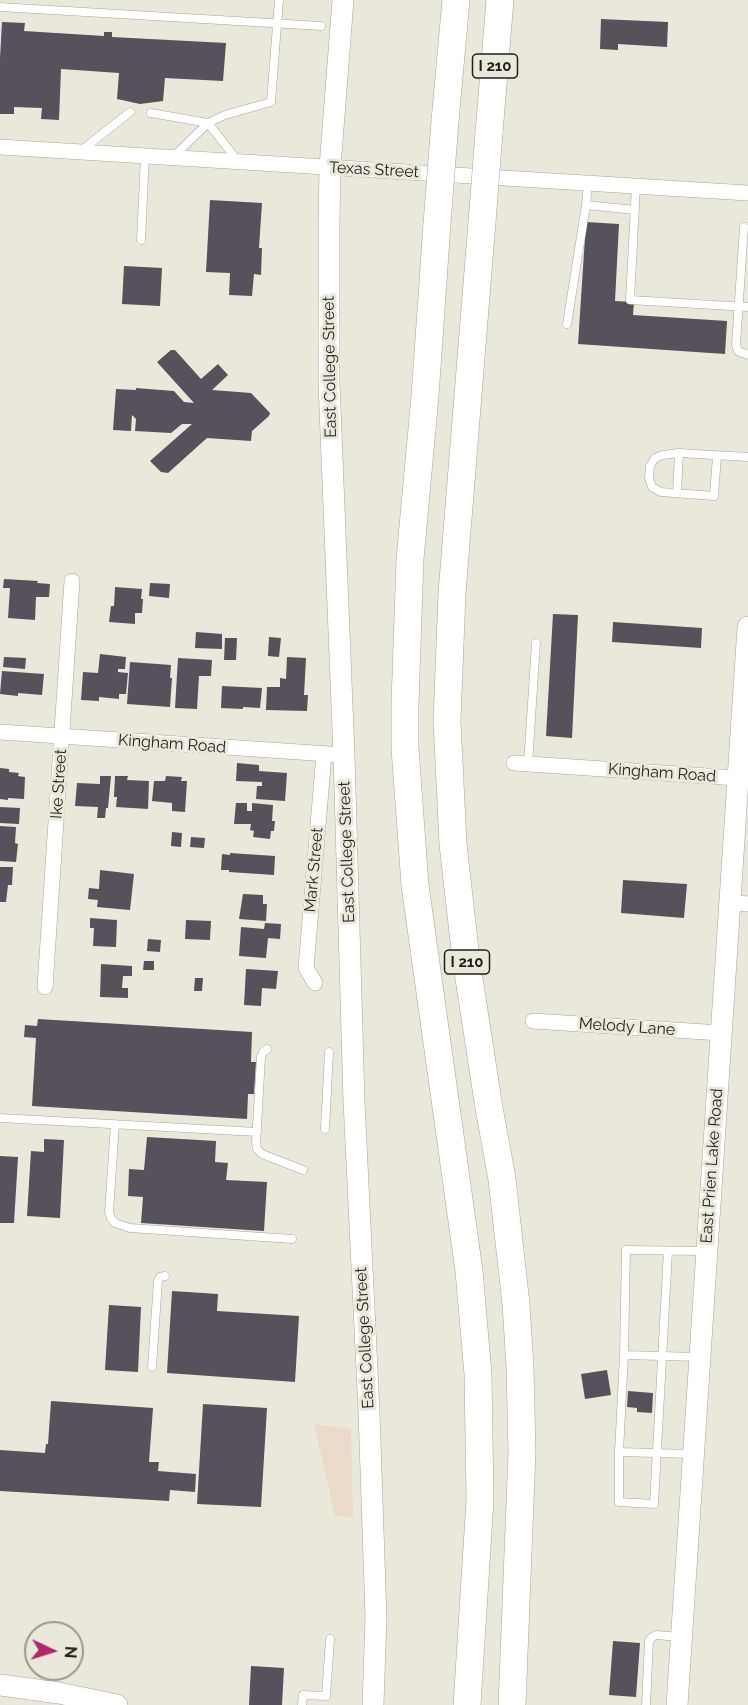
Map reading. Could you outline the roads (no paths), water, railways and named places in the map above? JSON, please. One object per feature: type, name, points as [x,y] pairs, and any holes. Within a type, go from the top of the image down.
[{"type":"highway","name":"I 210","points":[[456,0],[410,559],[405,748],[415,885],[469,1271],[478,1374],[480,1500],[467,1702]]},
{"type":"highway","name":"I 210","points":[[500,0],[452,593],[447,721],[453,844],[466,959],[501,1179],[517,1315],[522,1452],[513,1703]]},
{"type":"street","name":"East College Street","points":[[343,0],[330,167],[328,225],[334,754],[368,1401],[376,1617],[373,1705]]},
{"type":"street","name":"Texas Street","points":[[0,147],[748,193]]},
{"type":"street","name":"Ike Street","points":[[45,987],[72,581]]},
{"type":"street","name":"East Prien Lake Road","points":[[677,1705],[721,1033],[739,903],[737,778],[748,627]]},
{"type":"street","name":"Kingham Road","points":[[0,732],[334,754]]},
{"type":"street","name":"Mark Street","points":[[315,983],[306,968],[334,754]]},
{"type":"street","name":"Kingham Road","points":[[521,764],[737,778]]},
{"type":"street","name":"Melody Lane","points":[[533,1021],[721,1033]]},
{"type":"street","points":[[0,1685],[57,1699],[117,1705]]},
{"type":"lane","points":[[172,158],[208,123],[225,115],[271,102],[279,0]]},
{"type":"lane","points":[[0,7],[321,26]]},
{"type":"lane","points":[[81,152],[130,112]]},
{"type":"lane","points":[[151,113],[208,123],[239,162]]},
{"type":"lane","points":[[141,240],[145,156]]},
{"type":"lane","points":[[567,324],[588,183]]},
{"type":"lane","points":[[636,186],[630,300],[748,307]]},
{"type":"lane","points":[[586,206],[635,210]]},
{"type":"lane","points":[[744,227],[736,345],[738,351],[748,355]]},
{"type":"lane","points":[[717,456],[714,496],[661,492],[652,487],[649,478],[650,466],[655,458],[663,455],[679,453],[748,457]]},
{"type":"lane","points":[[677,493],[679,453]]},
{"type":"lane","points":[[521,764],[536,643]]},
{"type":"lane","points":[[267,1049],[261,1057],[257,1149],[262,1154],[303,1170]]},
{"type":"lane","points":[[325,1129],[330,1052]]},
{"type":"lane","points":[[0,1118],[257,1132]]},
{"type":"lane","points":[[116,1124],[109,1212],[116,1223],[130,1228],[292,1239]]},
{"type":"lane","points":[[668,1251],[654,1504],[619,1502],[626,1250],[706,1251]]},
{"type":"lane","points":[[152,1367],[158,1281],[160,1277],[165,1276]]},
{"type":"lane","points":[[624,1356],[699,1357]]},
{"type":"lane","points":[[619,1452],[693,1455]]},
{"type":"lane","points":[[646,1705],[649,1641],[656,1635],[682,1637]]},
{"type":"lane","points":[[302,1705],[303,1695],[326,1696],[330,1639]]}]
